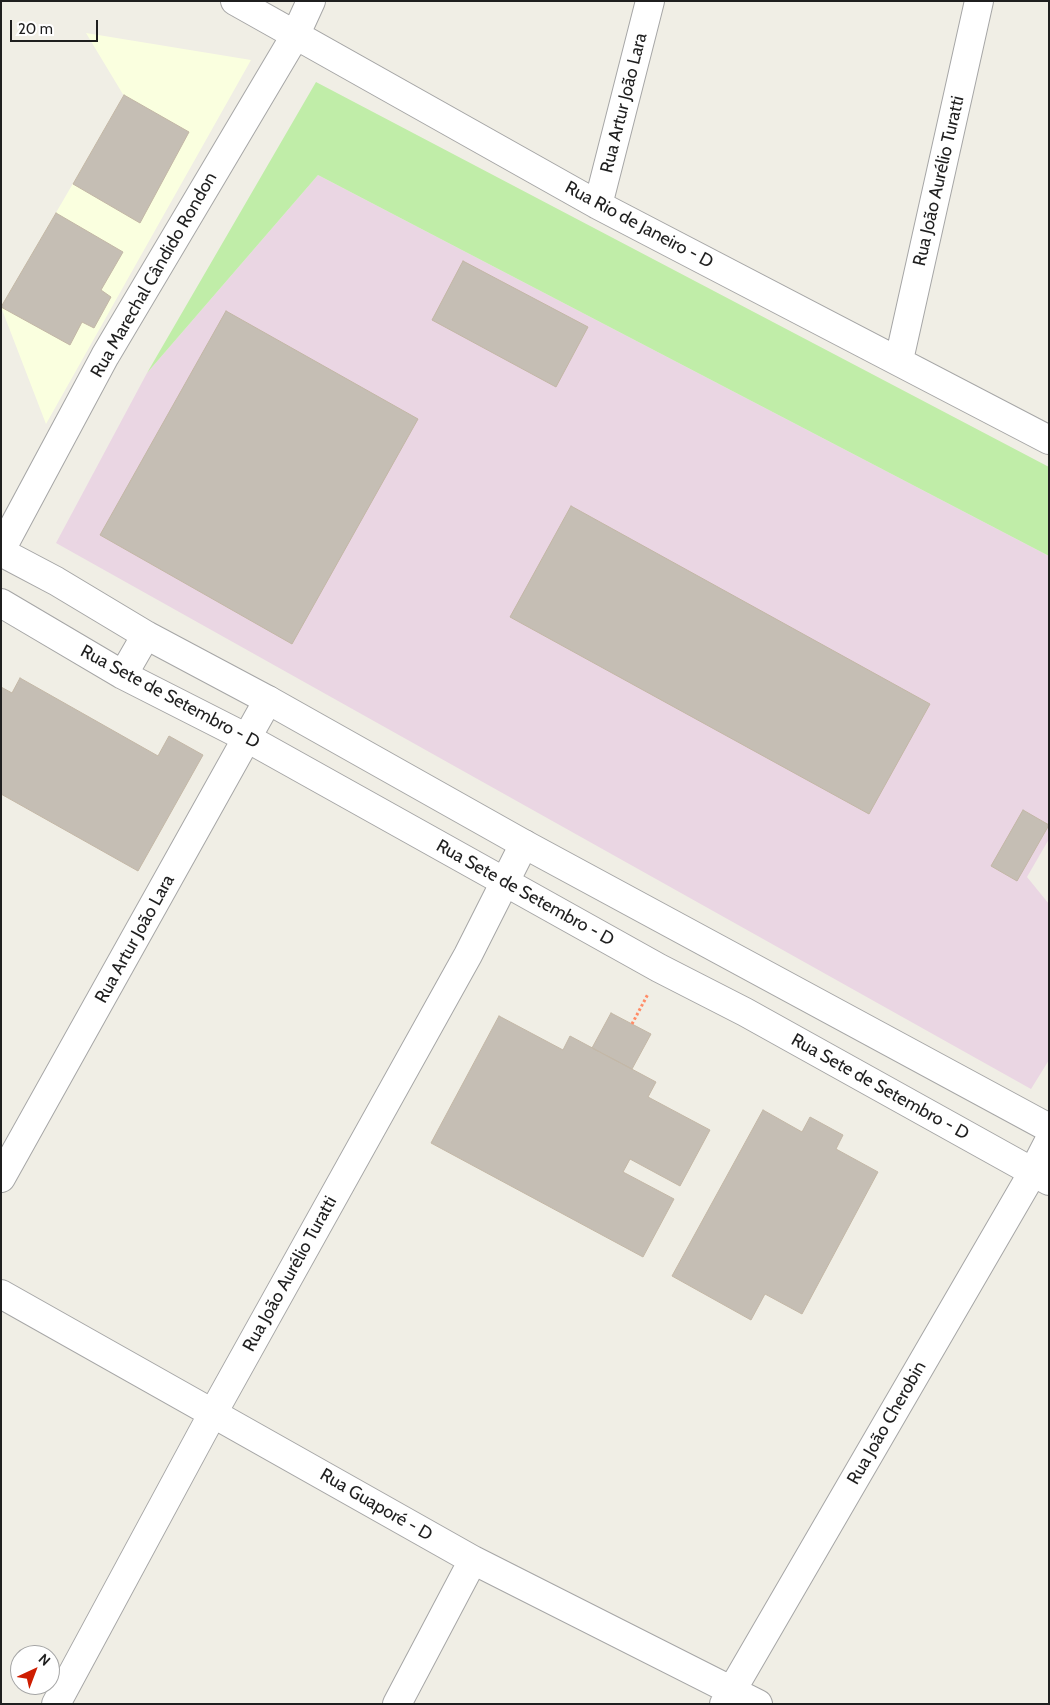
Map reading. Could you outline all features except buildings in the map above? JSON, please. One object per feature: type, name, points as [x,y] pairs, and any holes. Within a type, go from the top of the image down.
[{"type":"street","name":"Rua Rio de Janeiro - D","points":[[235,1],[598,205],[899,360],[1049,440]]},
{"type":"street","name":"Rua Marechal Cândido Rondon","points":[[1,551],[105,356],[295,36],[311,1]]},
{"type":"street","name":"Rua Artur João Lara","points":[[598,205],[650,1]]},
{"type":"street","name":"Rua João Aurélio Turatti","points":[[899,360],[979,1]]},
{"type":"street","points":[[1,551],[56,581],[146,635],[268,700],[524,844],[1049,1128]]},
{"type":"street","name":"Rua Sete de Setembro - D","points":[[1,603],[123,675],[247,738],[659,968],[745,1012],[1041,1177]]},
{"type":"street","points":[[123,675],[146,635]]},
{"type":"street","name":"Rua Artur João Lara","points":[[1,1178],[268,700]]},
{"type":"street","name":"Rua João Aurélio Turatti","points":[[56,1704],[213,1413],[468,955],[524,844]]},
{"type":"street","name":"Rua João Cherobin","points":[[727,1697],[1041,1177],[1049,1141]]},
{"type":"street","name":"Rua Guaporé - D","points":[[1,1294],[473,1560],[727,1697],[758,1704]]},
{"type":"street","points":[[397,1704],[473,1560]]},
{"type":"shaded area","points":[[86,33],[251,60],[46,424],[1,307],[124,96]]},
{"type":"shaded area","points":[[318,175],[1049,556],[1049,839],[1027,877],[1049,904],[1049,1060],[1031,1089],[56,543],[147,373]]},
{"type":"green space","points":[[316,82],[1049,467],[1049,556],[318,175],[147,373]]}]
